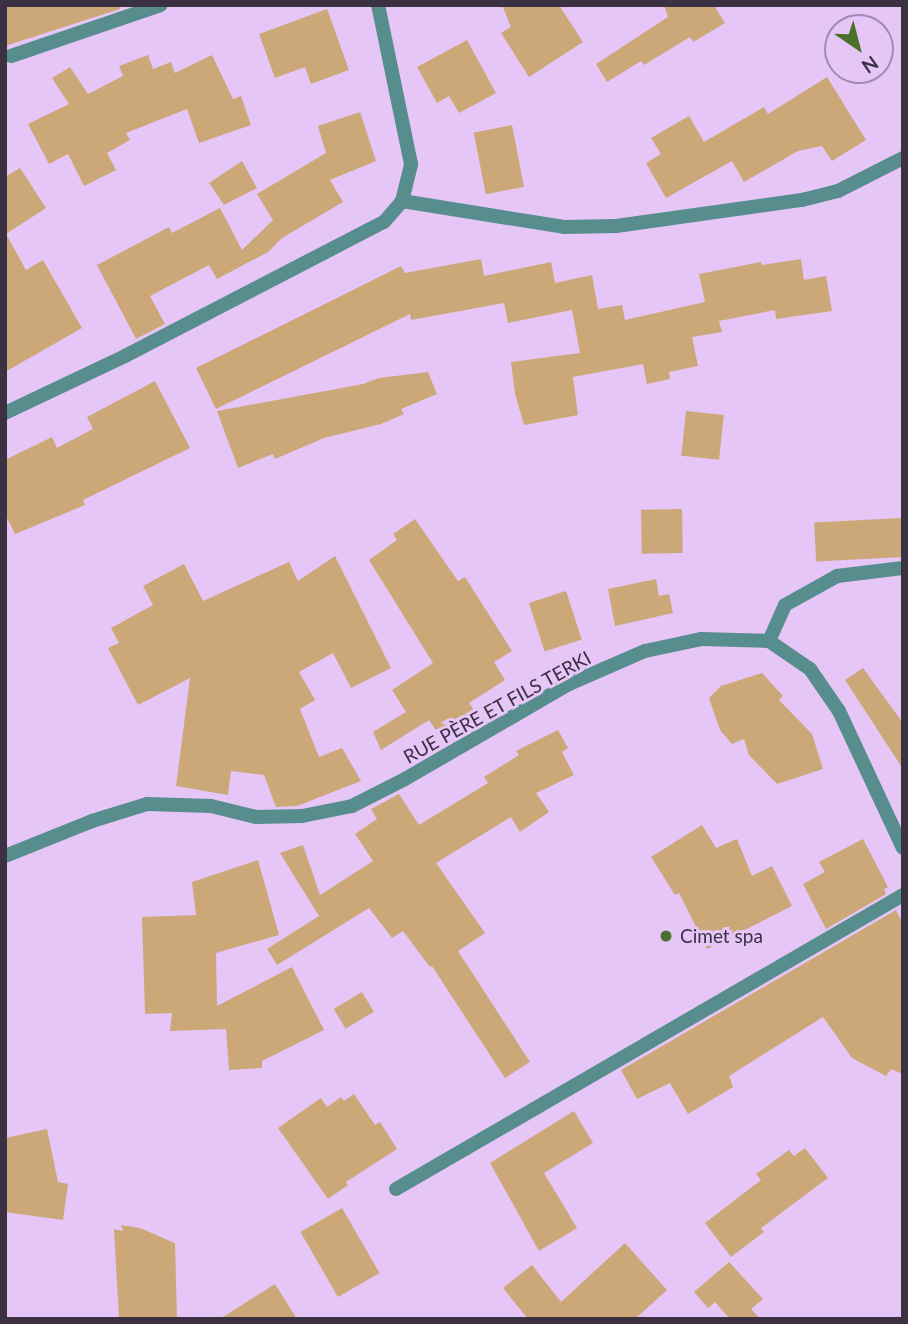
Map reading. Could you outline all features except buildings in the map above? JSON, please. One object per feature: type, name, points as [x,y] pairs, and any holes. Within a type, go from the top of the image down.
[{"type":"street","points":[[11,56],[161,5]]},
{"type":"street","points":[[5,413],[325,255],[384,222],[402,201],[411,164],[378,5]]},
{"type":"street","points":[[402,201],[564,227],[616,226],[802,200],[838,191],[903,158]]},
{"type":"street","points":[[903,568],[837,576],[785,605],[769,641],[810,669],[839,711],[903,848]]},
{"type":"street","name":"RUE PÈRE ET FILS TERKI","points":[[5,856],[92,821],[147,804],[211,806],[256,817],[302,816],[352,806],[405,779],[569,684],[645,651],[701,639],[769,641]]},
{"type":"street","points":[[397,1189],[903,895]]},
{"type":"place","name":"Cimet spa","points":[[666,936]]}]
